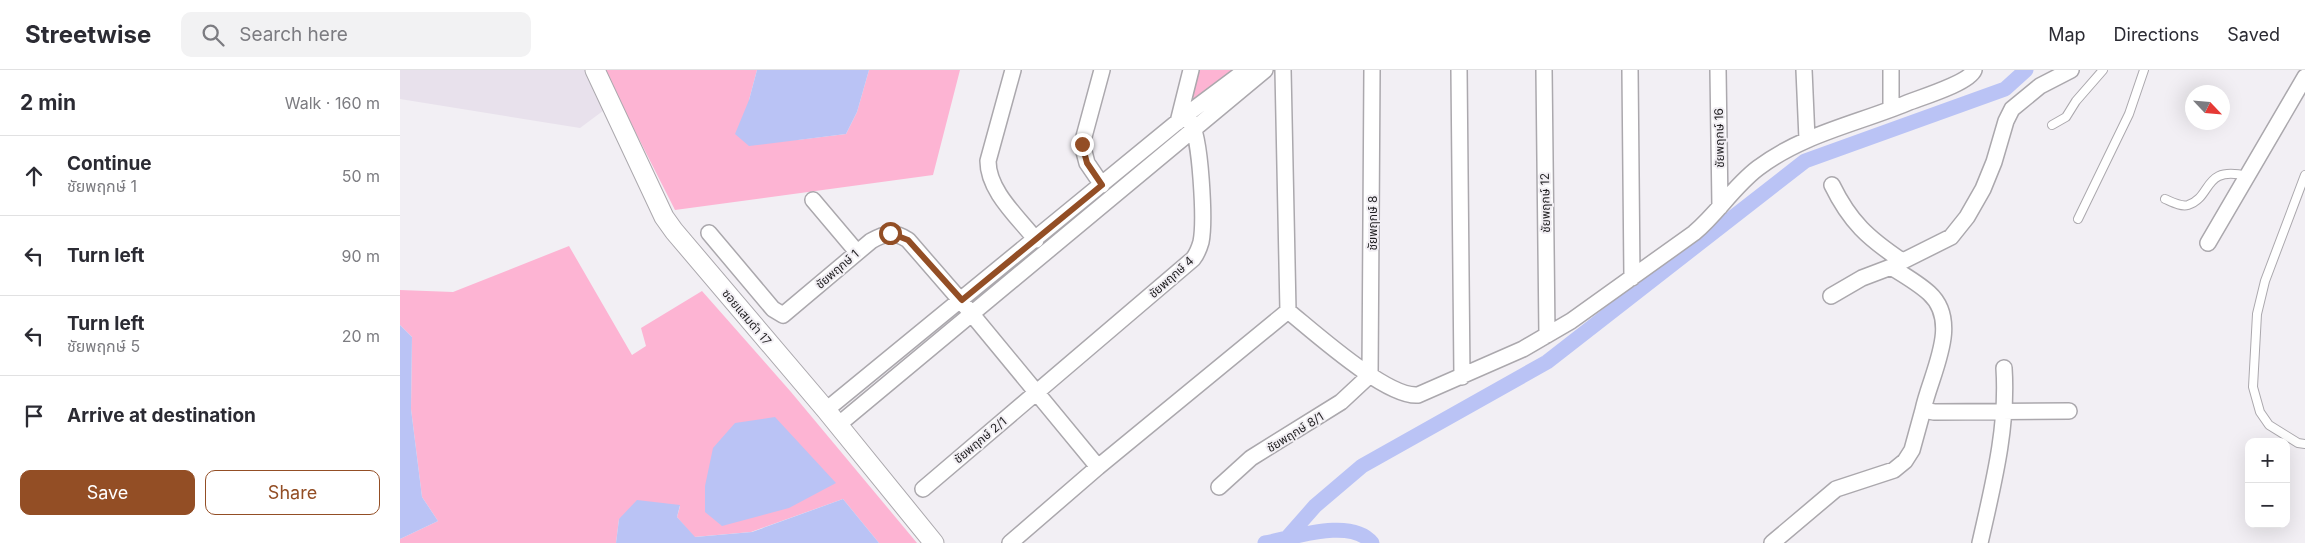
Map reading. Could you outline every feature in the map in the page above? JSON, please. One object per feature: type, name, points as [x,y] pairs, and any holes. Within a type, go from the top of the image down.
[{"type":"street","name":"ซอยแสมดำ 17","points":[[595,70],[664,217],[934,543]]},
{"type":"street","points":[[1013,70],[988,161],[988,171],[992,183],[1036,240]]},
{"type":"street","points":[[1102,70],[1082,144],[1087,163],[1102,185]]},
{"type":"street","points":[[1186,122],[1191,70]]},
{"type":"street","points":[[832,418],[923,356],[1010,281],[1081,224],[1186,122],[1246,70]]},
{"type":"street","points":[[832,418],[911,342],[1102,185],[1186,122],[1265,70],[1271,73],[1283,70],[1288,311]]},
{"type":"street","name":"ชัยพฤกษ์ 8","points":[[1370,375],[1372,70]]},
{"type":"street","points":[[1458,70],[1462,377]]},
{"type":"street","name":"ชัยพฤกษ์ 12","points":[[1544,70],[1547,335]]},
{"type":"street","points":[[1630,70],[1632,278]]},
{"type":"street","name":"ชัยพฤกษ์ 16","points":[[1718,70],[1720,207]]},
{"type":"street","points":[[1804,70],[1806,138]]},
{"type":"street","points":[[1891,70],[1891,109]]},
{"type":"street","points":[[1288,311],[1370,375],[1398,392],[1410,396],[1418,395],[1462,377],[1547,335],[1632,278],[1701,228],[1736,186],[1759,167],[1806,138],[1891,109],[1964,80],[1974,70]]},
{"type":"street","points":[[1832,296],[1862,278],[1896,264],[1951,237],[1967,217],[1983,189],[1994,162],[2006,121],[2012,109],[2040,86],[2071,70]]},
{"type":"street","points":[[2208,243],[2305,77]]},
{"type":"street","name":"ชัยพฤกษ์ 4","points":[[1036,392],[1193,259],[1198,251],[1201,240],[1200,158],[1186,122]]},
{"type":"street","points":[[1772,543],[1836,489],[1894,470],[1905,461],[1912,450],[1942,344],[1944,322],[1940,306],[1930,294],[1860,230],[1843,209],[1832,185]]},
{"type":"street","points":[[813,200],[857,252]]},
{"type":"street","points":[[1071,211],[1081,224]]},
{"type":"street","name":"ชัยพฤกษ์ 1","points":[[709,233],[773,309],[783,315],[857,252],[882,234],[890,233],[908,240],[962,300],[1098,467]]},
{"type":"street","points":[[1001,269],[1010,281]]},
{"type":"street","points":[[1010,543],[1098,467],[1288,311]]},
{"type":"street","points":[[911,342],[923,356]]},
{"type":"street","points":[[1980,543],[2001,449],[2005,412],[2004,368]]},
{"type":"street","name":"ชัยพฤกษ์ 8/1","points":[[1219,487],[1251,458],[1341,402],[1370,375]]},
{"type":"street","name":"ชัยพฤกษ์ 2/1","points":[[922,489],[1036,392]]},
{"type":"street","points":[[1923,410],[1934,412],[2069,411]]},
{"type":"lane","points":[[2052,125],[2066,117],[2076,101],[2103,70]]},
{"type":"lane","points":[[2078,219],[2129,114],[2144,70]]},
{"type":"lane","points":[[2165,200],[2188,205],[2196,200],[2218,176],[2226,174],[2247,176]]},
{"type":"lane","points":[[2305,175],[2266,281],[2257,314],[2253,387],[2260,412],[2269,425],[2290,439],[2305,444]]},
{"type":"shaded area","points":[[400,70],[604,70],[619,99],[580,128],[400,99]]},
{"type":"shaded area","points":[[604,70],[757,70],[749,100],[797,140],[846,134],[857,112],[869,70],[960,70],[933,175],[675,210]]},
{"type":"shaded area","points":[[1197,70],[1237,70],[1188,105]]},
{"type":"shaded area","points":[[569,246],[632,355],[646,346],[641,328],[702,291],[791,392],[917,543],[879,543],[843,499],[751,532],[694,537],[677,517],[680,506],[619,519],[616,543],[400,543],[400,539],[438,521],[422,497],[411,409],[412,337],[400,325],[400,290],[453,292]]},
{"type":"water","points":[[757,70],[869,70],[857,112],[846,134],[749,146],[735,134],[749,100]]},
{"type":"water","points":[[400,325],[412,337],[411,409],[422,497],[438,521],[400,539]]},
{"type":"water","points":[[775,417],[836,483],[789,508],[722,526],[705,512],[705,486],[713,448],[735,423]]},
{"type":"water","points":[[843,499],[879,543],[616,543],[619,519],[637,500],[680,505],[677,517],[695,537],[752,532]]},
{"type":"waterway","points":[[1286,539],[1315,506],[1362,466],[1547,362],[1805,161],[2005,89],[2026,70]]},
{"type":"waterway","points":[[1265,543],[1321,531],[1336,530],[1350,531],[1363,535],[1372,543]]},
{"type":"route","points":[[890,233],[908,240],[962,300],[1102,185],[1083,155],[1082,144]]}]
